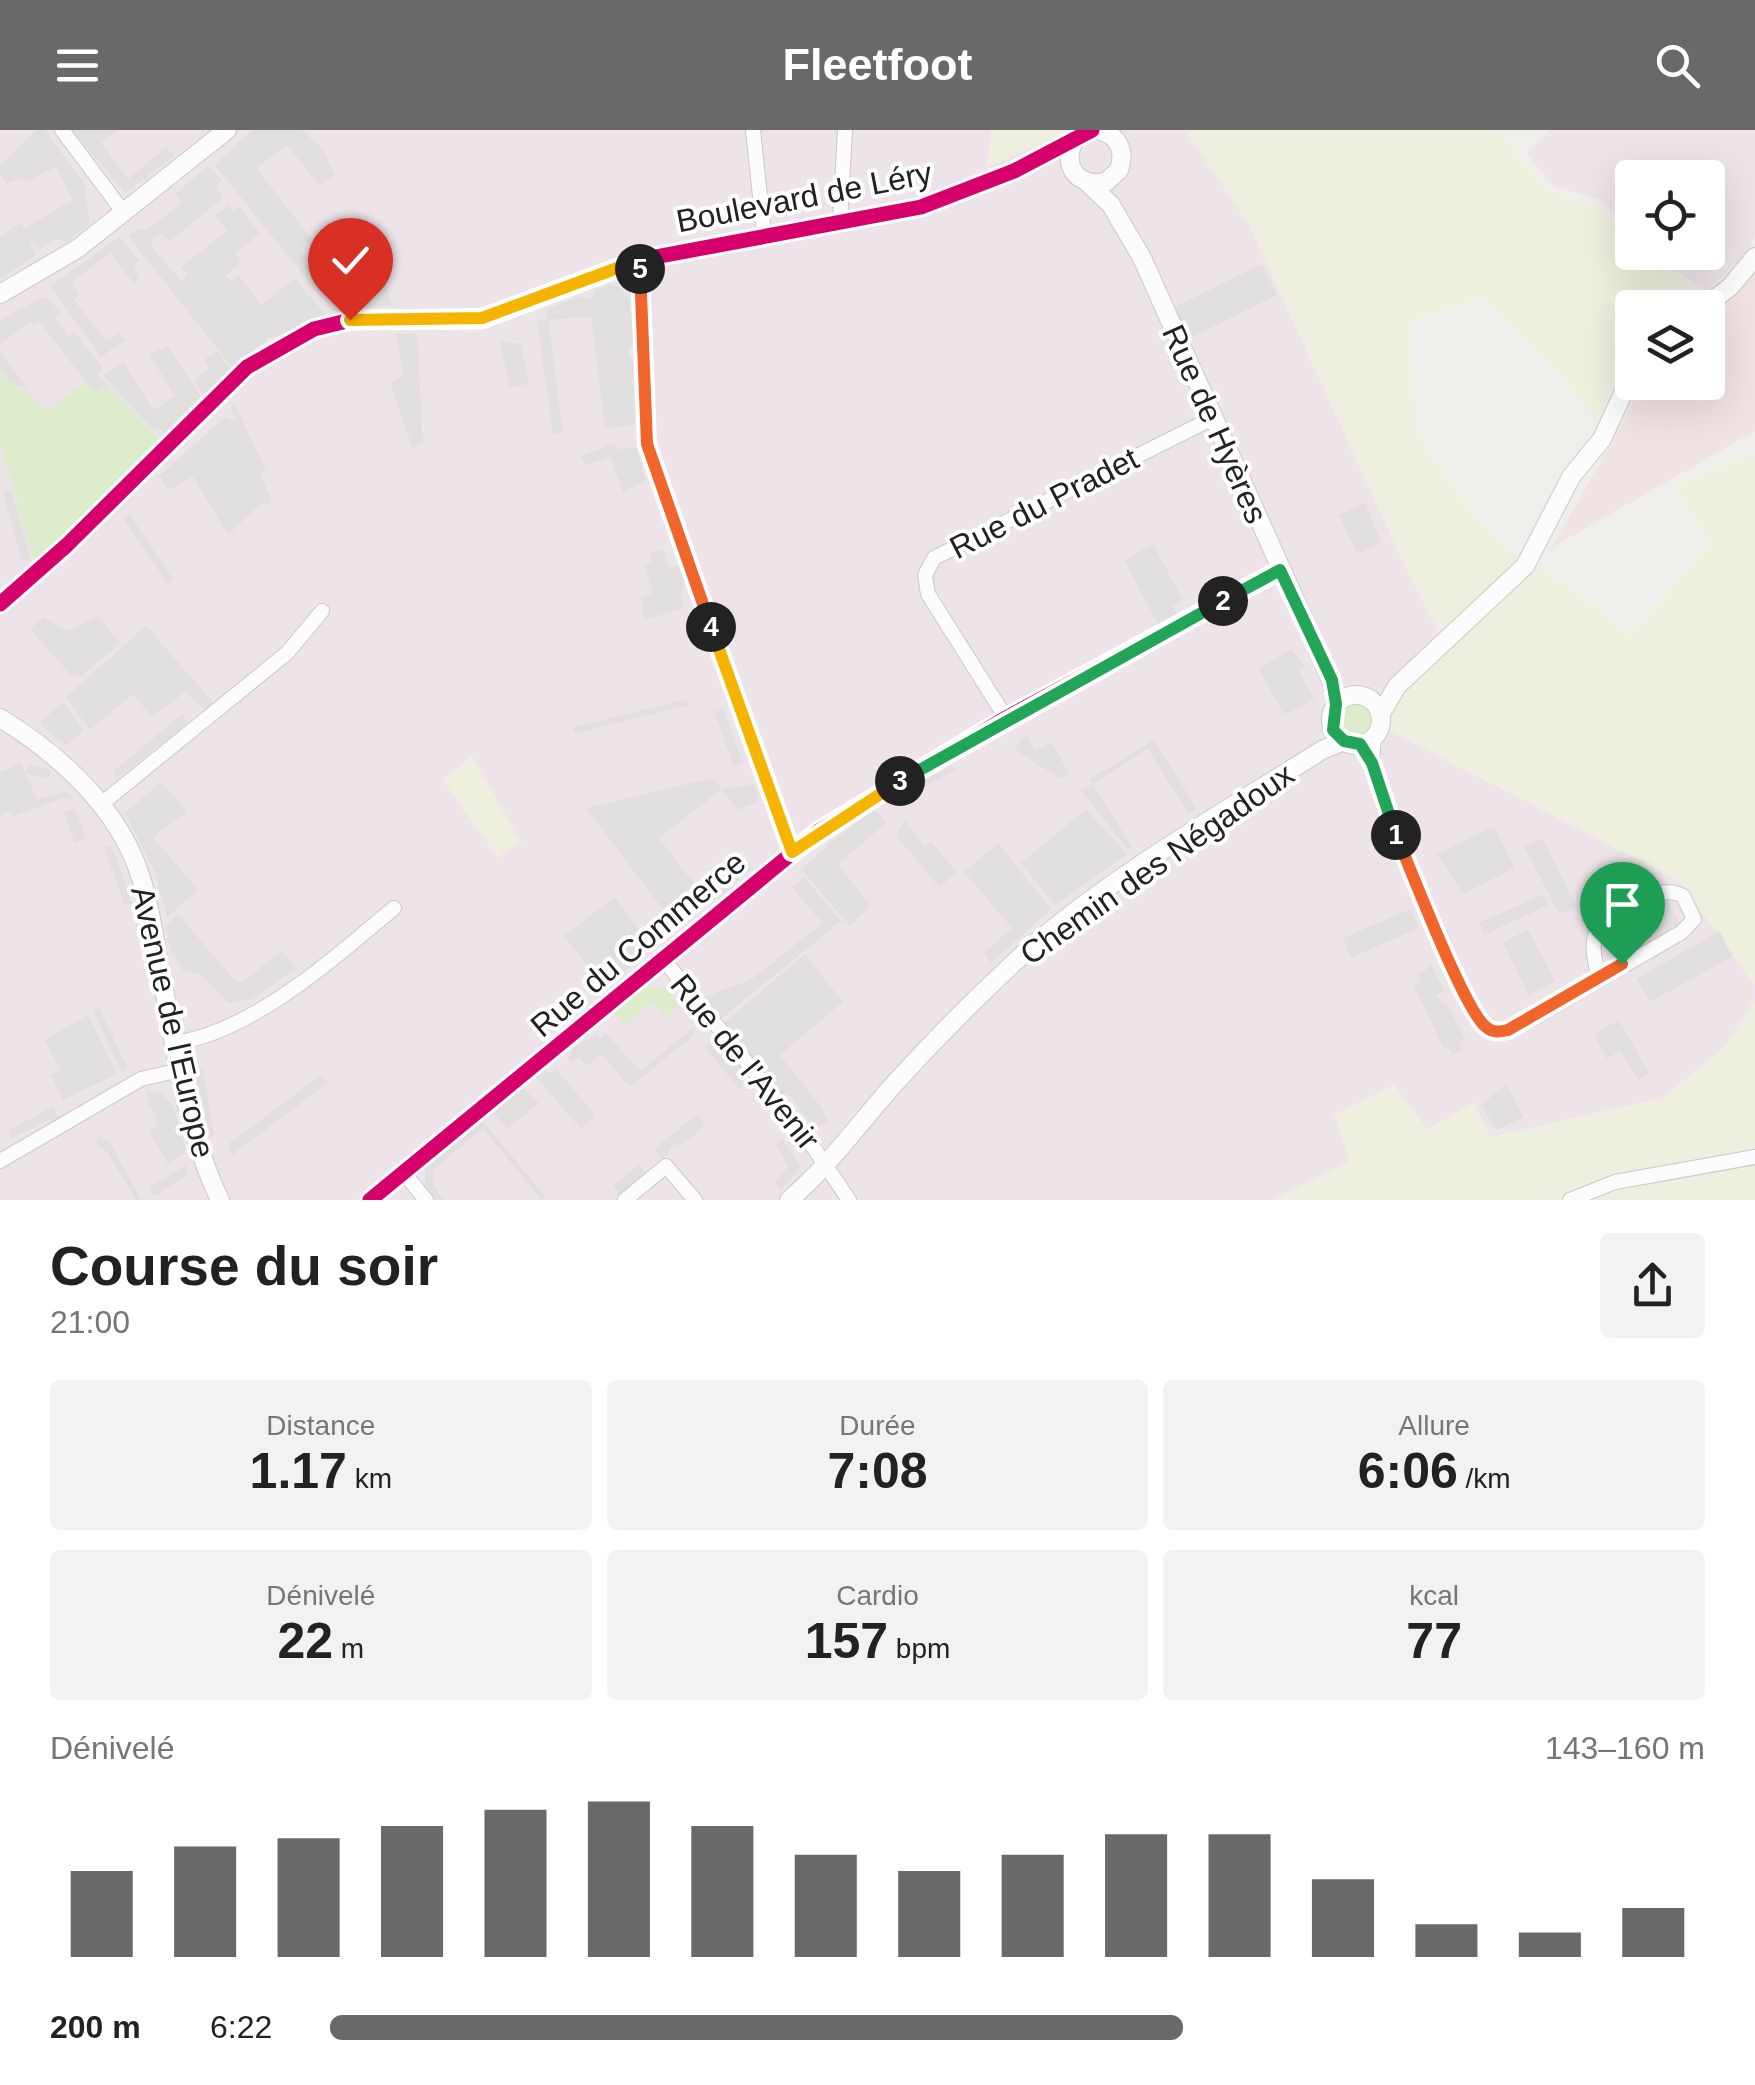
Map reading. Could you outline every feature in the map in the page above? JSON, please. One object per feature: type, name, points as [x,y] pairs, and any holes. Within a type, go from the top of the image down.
[{"type":"street","points":[[62,130],[124,213]]},
{"type":"street","points":[[0,294],[47,268],[124,213],[227,130]]},
{"type":"street","points":[[753,130],[764,234]]},
{"type":"street","points":[[840,221],[844,130]]},
{"type":"street","points":[[1089,132],[1119,136],[1120,170],[1106,182],[1080,178],[1069,151],[1089,132]]},
{"type":"street","name":"Boulevard de Léry","points":[[0,604],[66,546],[247,368],[285,342],[350,320],[482,318],[639,260],[922,206],[1014,171],[1089,132]]},
{"type":"street","name":"Boulevard de Léry","points":[[1014,171],[1048,166],[1080,178]]},
{"type":"street","name":"Rue de Hyères","points":[[1120,170],[1123,222]]},
{"type":"street","name":"Rue de Hyères","points":[[1080,178],[1123,222],[1332,680],[1352,700]]},
{"type":"street","points":[[1725,291],[1755,257]]},
{"type":"street","points":[[639,260],[647,444],[792,852]]},
{"type":"street","points":[[1353,738],[1380,715],[1397,686],[1525,566],[1571,477],[1602,439],[1620,400]]},
{"type":"street","name":"Rue du Pradet","points":[[1006,718],[928,594],[925,575],[934,558],[1212,418]]},
{"type":"street","name":"Rue du Commerce","points":[[370,1200],[792,852],[846,813],[1006,718],[1280,570]]},
{"type":"street","points":[[100,805],[286,653],[322,612]]},
{"type":"street","points":[[1352,700],[1397,686]]},
{"type":"street","points":[[1352,700],[1380,715]]},
{"type":"street","points":[[1352,700],[1353,738],[1372,763],[1388,816],[1464,991],[1485,1027],[1495,1032],[1508,1030],[1600,979],[1688,928],[1694,918],[1683,896],[1674,891],[1655,891],[1616,912],[1596,932],[1595,960],[1600,979]]},
{"type":"street","name":"Avenue de l'Europe","points":[[0,718],[32,738],[100,805],[128,845],[140,874],[198,1152],[220,1200]]},
{"type":"street","name":"Chemin des Négadoux","points":[[789,1200],[827,1165],[897,1081],[1022,956],[1080,910],[1322,750],[1353,738]]},
{"type":"street","points":[[175,1043],[213,1034],[317,972],[394,908]]},
{"type":"street","name":"Rue de l'Avenir","points":[[663,959],[827,1165],[849,1200]]},
{"type":"street","points":[[0,1160],[141,1079],[180,1070]]},
{"type":"street","points":[[1570,1200],[1615,1182],[1755,1157]]},
{"type":"street","points":[[625,1200],[666,1166],[695,1200]]},
{"type":"street","points":[[404,1173],[426,1200]]},
{"type":"shaded area","points":[[0,130],[991,130],[987,165],[1073,130],[1185,130],[1249,225],[1409,575],[1448,649],[1387,729],[1681,882],[1755,986],[1755,999],[1724,1048],[1662,1098],[1491,1137],[1427,1129],[1394,1086],[1350,1161],[1272,1200],[0,1200]]},
{"type":"shaded area","points":[[36,130],[45,130],[84,183],[90,223],[67,242],[55,239],[39,250],[27,233],[36,255],[0,279],[0,237],[21,223],[25,228],[73,200],[56,166],[28,182],[22,178],[7,184],[0,174],[0,165]]},
{"type":"shaded area","points":[[72,130],[117,130],[101,143],[128,179],[166,147],[174,156],[125,193]]},
{"type":"shaded area","points":[[252,130],[302,130],[323,149],[335,176],[319,185],[287,145],[257,168],[311,239],[300,249],[321,278],[373,243],[392,305],[332,311],[215,165]]},
{"type":"shaded area","points":[[1550,130],[1755,130],[1755,234],[1746,254],[1708,290],[1703,290],[1676,270],[1725,270],[1725,160],[1615,160],[1615,216],[1598,199],[1554,186],[1527,154]]},
{"type":"shaded area","points":[[209,166],[222,181],[215,186],[223,198],[170,241],[160,234],[153,239],[152,247],[181,281],[188,275],[181,267],[227,231],[215,215],[228,205],[232,212],[239,206],[260,234],[235,253],[241,262],[225,276],[231,281],[239,275],[261,305],[295,278],[326,315],[268,339],[232,367],[128,236],[139,228],[145,231],[182,203],[175,194]]},
{"type":"shaded area","points":[[119,237],[140,261],[134,265],[139,276],[135,285],[110,253],[72,282],[79,295],[74,300],[106,341],[119,333],[125,340],[101,357],[50,286]]},
{"type":"shaded area","points":[[1262,264],[1277,295],[1186,340],[1171,309]]},
{"type":"shaded area","points":[[1755,267],[1755,431],[1551,548],[1633,400],[1725,400],[1725,305]]},
{"type":"shaded area","points":[[608,285],[620,287],[630,301],[633,342],[628,352],[633,363],[635,425],[605,428],[591,317],[548,320],[563,432],[553,434],[537,321],[547,320],[548,309],[577,297],[592,298],[595,290]]},
{"type":"shaded area","points":[[46,296],[61,313],[55,318],[68,337],[75,333],[103,368],[97,373],[106,384],[95,394],[39,321],[34,325],[30,321],[1,344],[0,352],[0,320]]},
{"type":"shaded area","points":[[417,333],[423,443],[413,449],[390,382],[404,376],[396,334]]},
{"type":"shaded area","points":[[500,342],[521,344],[529,384],[510,387]]},
{"type":"shaded area","points":[[168,346],[201,396],[165,434],[158,427],[153,430],[103,375],[124,362],[153,410],[175,396],[149,354]]},
{"type":"shaded area","points":[[217,351],[232,371],[204,397],[195,380],[210,368],[204,360]]},
{"type":"shaded area","points":[[0,352],[28,389],[10,382],[0,369]]},
{"type":"shaded area","points":[[235,404],[266,471],[260,474],[272,500],[265,506],[261,503],[228,535],[193,477],[169,490],[159,476],[225,417],[237,422],[230,407]]},
{"type":"shaded area","points":[[615,442],[616,449],[636,448],[646,481],[623,492],[610,457],[586,465],[580,457]]},
{"type":"shaded area","points":[[11,489],[31,560],[22,562],[3,492]]},
{"type":"shaded area","points":[[1365,502],[1381,543],[1357,554],[1339,515]]},
{"type":"shaded area","points":[[129,513],[173,579],[168,584],[124,519]]},
{"type":"shaded area","points":[[1153,544],[1183,600],[1173,606],[1177,614],[1158,624],[1124,560]]},
{"type":"shaded area","points":[[662,549],[669,568],[681,565],[687,581],[680,594],[683,608],[644,620],[641,597],[653,593],[644,564],[652,561],[649,553]]},
{"type":"shaded area","points":[[98,616],[120,643],[80,677],[70,674],[30,629],[44,617],[67,631]]},
{"type":"shaded area","points":[[146,626],[213,702],[205,710],[185,692],[152,717],[133,694],[90,730],[66,697]]},
{"type":"shaded area","points":[[1291,649],[1306,668],[1299,671],[1314,699],[1284,715],[1259,669]]},
{"type":"shaded area","points":[[687,699],[689,705],[574,734],[573,727]]},
{"type":"shaded area","points":[[63,702],[84,731],[66,746],[39,723]]},
{"type":"shaded area","points":[[723,709],[743,763],[734,766],[714,712]]},
{"type":"shaded area","points":[[183,713],[186,724],[116,779],[114,771]]},
{"type":"shaded area","points":[[1026,734],[1035,751],[1052,742],[1069,774],[1061,779],[1014,749]]},
{"type":"shaded area","points":[[1154,740],[1197,809],[1189,814],[1148,749],[1093,784],[1132,847],[1128,850],[1081,790],[1092,784],[1090,779]]},
{"type":"shaded area","points":[[21,763],[25,773],[28,765],[51,770],[49,778],[26,774],[37,799],[65,792],[74,798],[60,799],[12,817],[10,811],[0,816],[0,772]]},
{"type":"shaded area","points":[[951,766],[956,769],[906,798],[908,789]]},
{"type":"shaded area","points":[[713,778],[722,789],[659,838],[695,885],[675,899],[687,916],[679,922],[667,906],[662,908],[586,808]]},
{"type":"shaded area","points":[[161,782],[187,811],[153,837],[198,890],[167,917],[156,875],[125,813]]},
{"type":"shaded area","points":[[754,784],[759,801],[738,810],[722,789]]},
{"type":"shaded area","points":[[75,808],[86,838],[75,843],[64,812]]},
{"type":"shaded area","points":[[874,809],[886,823],[838,864],[870,905],[850,926],[801,869],[826,848],[830,851],[827,846]]},
{"type":"shaded area","points":[[1086,809],[1127,854],[1055,905],[1021,863]]},
{"type":"shaded area","points":[[905,821],[925,846],[931,842],[957,872],[939,887],[896,835]]},
{"type":"shaded area","points":[[1494,826],[1515,868],[1463,894],[1437,854]]},
{"type":"shaded area","points":[[1543,839],[1576,906],[1559,914],[1524,846]]},
{"type":"shaded area","points":[[998,843],[1051,909],[991,963],[984,953],[1012,928],[964,872]]},
{"type":"shaded area","points":[[112,846],[132,904],[125,906],[104,847]]},
{"type":"shaded area","points":[[745,860],[753,868],[708,906],[700,900]]},
{"type":"shaded area","points":[[804,877],[841,921],[721,1019],[705,997],[752,979],[822,923],[792,887]]},
{"type":"shaded area","points":[[1543,894],[1548,905],[1484,935],[1479,923]]},
{"type":"shaded area","points":[[615,897],[652,948],[604,987],[564,936]]},
{"type":"shaded area","points":[[1665,897],[1680,924],[1620,959],[1609,929]]},
{"type":"shaded area","points":[[1410,909],[1419,928],[1351,958],[1343,938]]},
{"type":"shaded area","points":[[178,914],[236,982],[243,982],[282,950],[296,968],[253,999],[228,1003],[201,975],[183,971],[171,950],[165,927]]},
{"type":"shaded area","points":[[1528,929],[1555,981],[1529,995],[1503,943]]},
{"type":"shaded area","points":[[1720,931],[1732,957],[1650,1002],[1636,979]]},
{"type":"shaded area","points":[[805,954],[843,1002],[780,1055],[828,1120],[815,1131],[791,1096],[776,1093],[724,1023]]},
{"type":"shaded area","points":[[1432,965],[1444,992],[1436,995],[1450,1009],[1465,1039],[1459,1044],[1462,1050],[1453,1055],[1449,1048],[1444,1049],[1414,986],[1421,982],[1418,975]]},
{"type":"shaded area","points":[[99,1007],[127,1067],[122,1072],[94,1013]]},
{"type":"shaded area","points":[[88,1015],[117,1074],[63,1100],[51,1075],[61,1070],[44,1040]]},
{"type":"shaded area","points":[[1619,1020],[1649,1073],[1639,1080],[1620,1051],[1607,1059],[1594,1034]]},
{"type":"shaded area","points":[[694,1027],[694,1035],[630,1087],[601,1054],[586,1066],[579,1058],[571,1063],[568,1058],[573,1048],[596,1035],[601,1039],[605,1032],[640,1071]]},
{"type":"shaded area","points":[[717,1036],[752,1079],[739,1089],[704,1046]]},
{"type":"shaded area","points":[[195,1067],[203,1067],[214,1137],[204,1136],[193,1083]]},
{"type":"shaded area","points":[[544,1069],[549,1074],[556,1069],[595,1115],[581,1129],[536,1077]]},
{"type":"shaded area","points":[[321,1075],[328,1083],[232,1155],[228,1144]]},
{"type":"shaded area","points":[[1506,1084],[1524,1117],[1497,1130],[1481,1105]]},
{"type":"shaded area","points":[[521,1086],[539,1103],[507,1129],[494,1114],[495,1108]]},
{"type":"shaded area","points":[[147,1091],[161,1093],[174,1107],[186,1151],[168,1164],[150,1133],[157,1126],[155,1113],[148,1106]]},
{"type":"shaded area","points":[[53,1107],[58,1117],[69,1112],[71,1117],[55,1125],[51,1119],[12,1138],[8,1130]]},
{"type":"shaded area","points":[[697,1114],[705,1126],[680,1146],[674,1144],[663,1160],[654,1149]]},
{"type":"shaded area","points":[[481,1119],[546,1197],[541,1200],[483,1128],[433,1170],[434,1187],[444,1200],[431,1200],[425,1190],[425,1167]]},
{"type":"shaded area","points":[[97,1135],[110,1142],[141,1200],[136,1200],[108,1153],[96,1143]]},
{"type":"shaded area","points":[[783,1139],[801,1167],[781,1189],[775,1182],[788,1167],[776,1145]]},
{"type":"shaded area","points":[[639,1164],[650,1176],[623,1199],[613,1186]]},
{"type":"shaded area","points":[[186,1165],[188,1175],[154,1196],[149,1188]]},
{"type":"green space","points":[[991,130],[1073,130],[987,167]]},
{"type":"green space","points":[[1185,130],[1499,130],[1548,189],[1595,204],[1615,223],[1615,270],[1664,270],[1696,290],[1615,290],[1615,381],[1600,419],[1483,299],[1410,322],[1418,433],[1479,522],[1519,557],[1533,566],[1541,564],[1631,634],[1709,543],[1671,486],[1755,453],[1755,986],[1681,882],[1386,729],[1392,706],[1448,648],[1410,575],[1249,225]]},
{"type":"green space","points":[[0,369],[47,412],[85,382],[95,394],[106,384],[161,442],[34,563],[0,441]]},
{"type":"green space","points":[[1356,696],[1373,703],[1380,720],[1373,737],[1356,744],[1339,737],[1332,720],[1339,703]]},
{"type":"green space","points":[[472,756],[521,843],[497,857],[443,780]]},
{"type":"green space","points":[[647,987],[666,989],[682,1003],[667,1018],[652,1003],[624,1025],[613,1012]]},
{"type":"green space","points":[[1755,999],[1755,1200],[1272,1200],[1350,1161],[1334,1115],[1394,1085],[1427,1129],[1473,1103],[1491,1137],[1662,1098],[1724,1048]]},
{"type":"cycle path","points":[[0,604],[67,545],[247,367],[314,329],[351,320],[481,319],[639,260],[921,207],[1014,171],[1092,130]]},
{"type":"cycle path","points":[[370,1200],[819,831],[1006,718],[1280,570]]},
{"type":"route","points":[[350,320],[456,322],[482,318],[507,312],[639,260],[647,444],[765,786],[792,852],[846,813],[1006,718],[1280,570],[1332,680],[1336,704],[1333,730],[1344,741],[1360,744],[1372,763],[1384,806],[1477,1018],[1495,1032],[1508,1030],[1622,964]]}]
